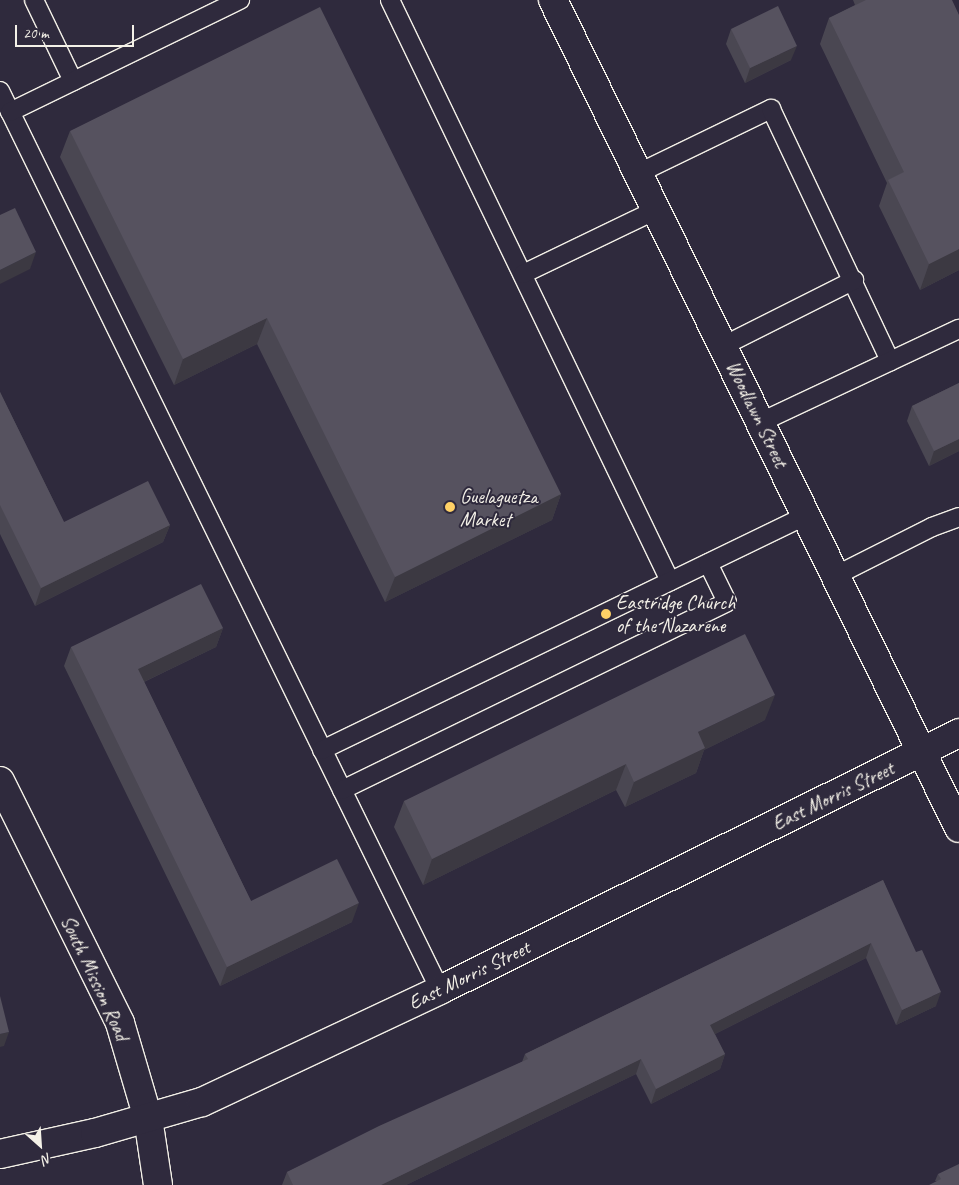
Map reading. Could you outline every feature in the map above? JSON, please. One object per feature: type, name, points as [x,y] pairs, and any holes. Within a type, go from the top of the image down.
[{"type":"street","name":"Woodlawn Street","points":[[553,0],[837,575],[959,828]]},
{"type":"street","name":"East Morris Street","points":[[0,1154],[148,1118],[202,1102],[440,990],[959,733]]},
{"type":"street","name":"South Mission Road","points":[[0,781],[120,1024],[148,1118],[158,1185]]},
{"type":"lane","points":[[34,0],[73,81]]},
{"type":"lane","points":[[10,112],[240,0]]},
{"type":"lane","points":[[390,0],[670,581]]},
{"type":"lane","points":[[0,92],[440,990]]},
{"type":"lane","points":[[638,173],[771,109],[854,280],[890,361]]},
{"type":"lane","points":[[523,274],[656,210]]},
{"type":"lane","points":[[723,346],[854,280]]},
{"type":"lane","points":[[761,422],[959,329]]},
{"type":"lane","points":[[322,750],[807,515]]},
{"type":"lane","points":[[837,575],[932,527],[959,517]]},
{"type":"lane","points":[[342,790],[728,602],[708,563]]},
{"type":"building","points":[[866,0],[952,0],[959,15],[959,249],[929,264],[888,180],[904,172],[829,18]]},
{"type":"building","points":[[778,6],[797,46],[750,68],[731,29]]},
{"type":"building","points":[[320,7],[561,494],[395,577],[267,318],[183,359],[70,131]]},
{"type":"building","points":[[15,208],[36,252],[0,270],[0,215]]},
{"type":"building","points":[[959,383],[959,439],[934,451],[912,406]]},
{"type":"building","points":[[0,392],[64,522],[148,481],[170,525],[41,588],[0,505]]},
{"type":"building","points":[[201,584],[223,628],[138,669],[251,901],[337,859],[359,903],[227,967],[71,647]]},
{"type":"building","points":[[745,634],[775,695],[698,732],[705,748],[634,782],[626,764],[432,859],[404,801]]},
{"type":"building","points":[[883,880],[916,952],[922,950],[941,992],[902,1010],[871,943],[710,1025],[725,1054],[656,1089],[641,1059],[381,1185],[293,1185],[287,1172],[379,1126],[528,1059],[525,1054]]},
{"type":"building","points":[[0,996],[9,1032],[0,1034]]},
{"type":"building","points":[[959,1164],[959,1185],[929,1185],[941,1179],[938,1174]]},
{"type":"place","name":"Guelaguetza Market","points":[[450,507]]},
{"type":"place","name":"Eastridge Church of the Nazarene","points":[[606,614]]}]
